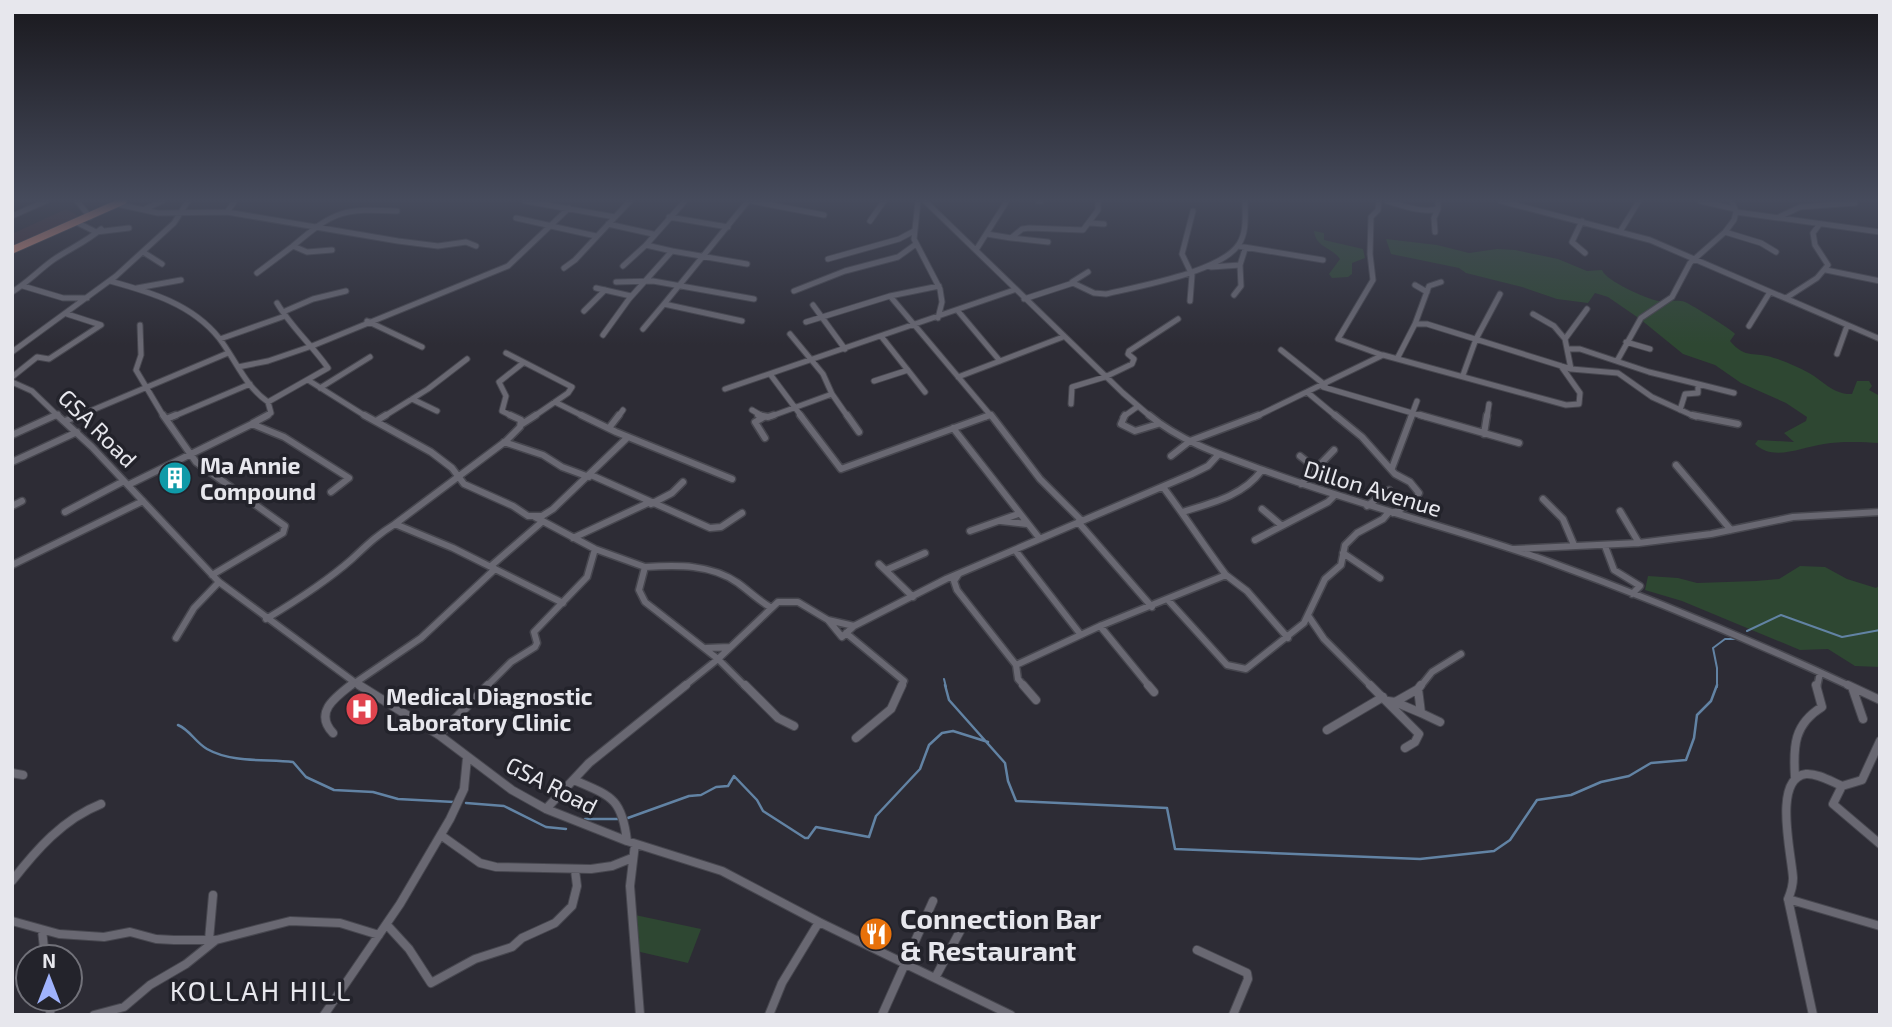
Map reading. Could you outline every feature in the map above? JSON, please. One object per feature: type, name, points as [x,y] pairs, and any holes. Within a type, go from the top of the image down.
[{"type":"street","points":[[12,292],[52,261],[74,249]]},
{"type":"street","points":[[12,352],[110,281],[146,249]]},
{"type":"street","points":[[257,273],[289,249]]},
{"type":"street","points":[[300,249],[307,252],[332,250]]},
{"type":"street","points":[[240,369],[312,346],[508,265],[526,249]]},
{"type":"street","points":[[564,268],[585,249]]},
{"type":"street","points":[[623,266],[642,249]]},
{"type":"street","points":[[663,249],[747,264]]},
{"type":"street","points":[[643,329],[711,249]]},
{"type":"street","points":[[828,259],[864,249]]},
{"type":"street","points":[[794,291],[845,271],[898,257],[909,249]]},
{"type":"street","points":[[919,249],[939,286],[943,305],[937,318]]},
{"type":"street","points":[[1183,249],[1182,254],[1191,271],[1190,301]]},
{"type":"street","points":[[1210,267],[1234,249]]},
{"type":"street","points":[[1234,295],[1241,286],[1240,265],[1245,249],[1323,260]]},
{"type":"street","points":[[1370,249],[1373,280],[1338,339],[1383,355],[1462,374],[1566,405],[1579,404],[1580,393],[1561,366]]},
{"type":"street","points":[[1580,249],[1585,253]]},
{"type":"street","points":[[1670,249],[1880,339]]},
{"type":"street","points":[[1617,361],[1642,318],[1672,297],[1694,258],[1705,249]]},
{"type":"street","points":[[1770,249],[1776,253]]},
{"type":"street","points":[[1786,298],[1826,270],[1828,262],[1816,249]]},
{"type":"street","name":"Dillon Avenue","points":[[976,250],[1014,290],[1137,407],[1158,424],[1190,441],[1301,484],[1513,549],[1751,640],[1880,700]]},
{"type":"street","points":[[603,335],[631,296],[672,251]]},
{"type":"street","points":[[143,252],[162,264]]},
{"type":"street","points":[[1070,283],[1103,294],[1191,271],[1240,265]]},
{"type":"street","points":[[1826,270],[1880,281]]},
{"type":"street","points":[[1024,299],[1070,283],[1088,272]]},
{"type":"street","points":[[135,288],[181,280]]},
{"type":"street","points":[[616,282],[646,280],[754,299]]},
{"type":"street","points":[[65,512],[271,413],[268,402],[250,384],[207,323],[179,304],[110,281]]},
{"type":"street","points":[[1398,357],[1415,324],[1429,286],[1441,282]]},
{"type":"street","points":[[1415,285],[1427,292]]},
{"type":"street","points":[[22,286],[63,298],[89,297]]},
{"type":"street","points":[[806,322],[890,296],[939,286]]},
{"type":"street","points":[[596,288],[631,296]]},
{"type":"street","points":[[584,311],[605,290]]},
{"type":"street","points":[[725,389],[916,326],[1014,290]]},
{"type":"street","points":[[220,339],[284,314],[313,299],[346,291]]},
{"type":"street","points":[[1749,326],[1770,292]]},
{"type":"street","points":[[1462,374],[1476,339],[1500,294]]},
{"type":"street","points":[[890,296],[1017,446],[1044,484],[1080,521],[1152,607]]},
{"type":"street","points":[[268,402],[328,368],[277,303]]},
{"type":"street","points":[[664,303],[742,321]]},
{"type":"street","points":[[813,305],[845,349]]},
{"type":"street","points":[[1565,339],[1587,309]]},
{"type":"street","points":[[958,311],[1000,361]]},
{"type":"street","points":[[12,377],[37,358],[49,359],[101,325],[67,314]]},
{"type":"street","points":[[1533,314],[1554,326],[1565,339],[1571,369]]},
{"type":"street","points":[[1071,404],[1072,387],[1105,377],[1132,364],[1134,359],[1128,354],[1129,351],[1178,319]]},
{"type":"street","points":[[367,321],[379,329],[412,340],[422,347]]},
{"type":"street","points":[[1415,324],[1427,324],[1571,369],[1618,373],[1652,397],[1681,410],[1700,418],[1738,424]]},
{"type":"street","points":[[140,325],[141,359],[135,367],[144,380],[144,387],[189,453],[204,469],[285,526],[283,533],[212,575]]},
{"type":"street","points":[[1837,354],[1847,326]]},
{"type":"street","points":[[790,334],[823,374],[832,394],[859,432]]},
{"type":"street","points":[[881,336],[925,392]]},
{"type":"street","points":[[958,377],[1063,337]]},
{"type":"street","points":[[1626,342],[1650,349]]},
{"type":"street","points":[[1567,349],[1580,349],[1734,393]]},
{"type":"street","points":[[1281,350],[1323,386],[1519,443]]},
{"type":"street","points":[[65,421],[228,353]]},
{"type":"street","points":[[267,620],[352,559],[371,539],[431,495],[475,469],[522,424],[568,393],[571,385],[506,353]]},
{"type":"street","points":[[1171,456],[1190,441],[1239,424],[1383,355]]},
{"type":"street","points":[[320,388],[369,357]]},
{"type":"street","points":[[376,421],[467,359]]},
{"type":"street","points":[[522,424],[522,419],[502,411],[506,396],[499,382],[523,363]]},
{"type":"street","points":[[874,382],[908,370]]},
{"type":"street","points":[[1679,379],[1683,370]]},
{"type":"street","points":[[770,374],[841,469],[990,415]]},
{"type":"street","points":[[308,380],[444,461],[464,484],[513,506],[523,514],[535,517],[595,549],[645,567],[697,567],[714,571],[736,581],[757,600],[770,607]]},
{"type":"street","name":"GSA Road","points":[[12,382],[32,391],[77,432],[219,582],[267,620],[439,735],[512,790],[546,809],[631,843],[722,871],[819,922],[1011,1015]]},
{"type":"street","points":[[166,419],[250,384]]},
{"type":"street","points":[[1681,410],[1685,394],[1698,393],[1698,384]]},
{"type":"street","points":[[1168,600],[1227,666],[1246,668],[1288,638],[1308,617],[1325,579],[1341,565],[1345,545],[1357,533],[1391,512],[1413,503],[1419,493],[1410,482],[1398,476],[1362,437],[1307,392]]},
{"type":"street","points":[[765,438],[755,422],[832,394]]},
{"type":"street","points":[[412,399],[437,411]]},
{"type":"street","points":[[555,401],[628,437],[732,479]]},
{"type":"street","points":[[1392,468],[1417,401]]},
{"type":"street","points":[[1485,435],[1489,404]]},
{"type":"street","points":[[1137,407],[1123,416],[1121,424],[1135,431],[1158,424]]},
{"type":"street","points":[[609,428],[623,410]]},
{"type":"street","points":[[752,410],[764,417]]},
{"type":"street","points":[[12,435],[58,414]]},
{"type":"street","points":[[252,424],[284,437],[349,478],[331,492]]},
{"type":"street","points":[[953,428],[1040,539]]},
{"type":"street","points":[[12,462],[77,432]]},
{"type":"street","points":[[535,517],[553,509],[628,437]]},
{"type":"street","points":[[504,442],[543,455],[562,467],[590,476],[710,528],[721,527],[742,513]]},
{"type":"street","points":[[1301,484],[1314,474],[1322,460],[1334,450]]},
{"type":"street","points":[[828,620],[842,637],[855,626],[961,572],[1163,487],[1208,466],[1219,454]]},
{"type":"street","points":[[1300,456],[1314,474]]},
{"type":"street","points":[[1676,465],[1731,530]]},
{"type":"street","points":[[1182,512],[1236,493],[1258,477],[1262,470]]},
{"type":"street","points":[[573,538],[672,493],[683,482]]},
{"type":"street","points":[[1163,487],[1182,512],[1189,527],[1226,575],[1247,591],[1288,638]]},
{"type":"street","points":[[1367,506],[1389,490]]},
{"type":"street","points":[[1255,540],[1328,502],[1335,495]]},
{"type":"street","points":[[1543,499],[1561,515],[1570,529],[1574,545]]},
{"type":"street","points":[[12,506],[22,501]]},
{"type":"street","points":[[12,565],[143,501]]},
{"type":"street","points":[[1262,509],[1281,525]]},
{"type":"street","points":[[1620,511],[1639,543]]},
{"type":"street","points":[[1513,549],[1639,543],[1731,530],[1793,517],[1880,512]]},
{"type":"street","points":[[971,531],[1018,514]]},
{"type":"street","points":[[333,733],[324,723],[324,714],[355,681],[398,657],[543,521]]},
{"type":"street","points":[[998,521],[1027,524]]},
{"type":"street","points":[[395,524],[563,603]]},
{"type":"street","points":[[1605,546],[1612,567],[1640,586],[1632,594]]},
{"type":"street","points":[[439,735],[510,663],[535,647],[537,643],[534,632],[587,577],[595,549]]},
{"type":"street","points":[[1014,550],[1081,635]]},
{"type":"street","points":[[886,570],[925,553]]},
{"type":"street","points":[[1343,553],[1380,578]]},
{"type":"street","points":[[879,564],[913,597]]},
{"type":"street","points":[[645,567],[639,590],[641,597],[718,659],[778,718],[794,726]]},
{"type":"street","points":[[961,572],[954,581],[955,587],[1016,665],[1018,679],[1036,700]]},
{"type":"street","points":[[1016,665],[1100,626],[1226,575]]},
{"type":"street","points":[[177,638],[194,608],[219,582]]},
{"type":"street","points":[[546,809],[565,785],[574,780],[589,763],[718,659],[756,625],[770,607],[780,601],[798,602],[828,620],[855,626]]},
{"type":"street","points":[[1308,617],[1324,639],[1389,700],[1419,734],[1415,742],[1405,748]]},
{"type":"street","points":[[1100,626],[1154,692]]},
{"type":"street","points":[[846,633],[904,683],[891,709],[856,738]]},
{"type":"street","points":[[705,648],[732,646]]},
{"type":"street","points":[[1327,730],[1418,689],[1432,672],[1461,654]]},
{"type":"street","points":[[1795,777],[1793,750],[1801,728],[1806,717],[1822,708],[1816,685],[1820,673]]},
{"type":"street","points":[[1852,687],[1863,719]]},
{"type":"street","points":[[1418,689],[1422,713]]},
{"type":"street","points":[[1389,700],[1440,722]]},
{"type":"street","points":[[1813,1015],[1788,900],[1794,881],[1785,814],[1791,782],[1795,777],[1808,774],[1842,786],[1862,780],[1880,741]]},
{"type":"street","points":[[324,1015],[344,981],[387,925],[442,836],[465,785],[467,758]]},
{"type":"street","points":[[12,773],[23,775]]},
{"type":"street","points":[[574,780],[610,796],[622,807],[625,815],[631,843],[631,899],[640,1015]]},
{"type":"street","points":[[1842,786],[1833,804],[1880,844]]},
{"type":"street","points":[[12,881],[23,865],[59,831],[87,808],[102,804]]},
{"type":"street","points":[[442,836],[480,863],[496,867],[576,870],[603,868],[632,858]]},
{"type":"street","points":[[387,925],[410,949],[431,983],[475,959],[512,947],[522,938],[555,923],[572,906],[578,886],[576,870]]},
{"type":"street","points":[[94,1015],[124,1007],[150,985],[186,964],[213,940],[213,895]]},
{"type":"street","points":[[1788,900],[1880,926]]},
{"type":"street","points":[[882,1015],[933,901]]},
{"type":"street","points":[[935,978],[966,920]]},
{"type":"street","points":[[12,921],[31,924],[42,930],[104,937],[130,932],[156,939],[213,940],[290,921],[340,923],[379,936]]},
{"type":"street","points":[[769,1015],[782,983],[819,922]]},
{"type":"street","points":[[42,930],[43,943]]},
{"type":"street","points":[[1197,950],[1247,973],[1248,979],[1234,1015]]},
{"type":"green space","points":[[1328,249],[1363,249],[1365,258],[1352,263],[1352,274],[1348,277],[1332,278],[1329,274],[1340,259]]},
{"type":"green space","points":[[1389,249],[1453,249],[1469,253],[1497,249],[1515,250],[1558,259],[1587,271],[1602,270],[1618,284],[1652,299],[1685,302],[1732,331],[1735,334],[1730,341],[1741,351],[1787,362],[1834,390],[1846,394],[1852,394],[1857,381],[1869,381],[1872,386],[1869,390],[1880,396],[1880,443],[1831,443],[1779,453],[1762,449],[1755,444],[1758,440],[1794,442],[1784,433],[1806,421],[1807,417],[1786,403],[1741,383],[1715,365],[1683,354],[1608,297],[1595,293],[1588,303],[1557,299],[1466,273],[1459,268],[1391,254]]},
{"type":"green space","points":[[1800,566],[1825,567],[1847,579],[1876,588],[1880,585],[1880,667],[1855,666],[1828,649],[1800,650],[1682,601],[1645,590],[1648,576],[1678,578],[1697,583],[1756,581],[1779,579]]},
{"type":"green space","points":[[635,915],[701,929],[688,963],[636,951]]},
{"type":"waterway","points":[[1747,631],[1781,615],[1842,637],[1880,630]]},
{"type":"waterway","points":[[1717,685],[1713,648],[1725,639],[1739,639]]},
{"type":"waterway","points":[[944,679],[946,687]]},
{"type":"waterway","points":[[945,685],[949,700],[986,741]]},
{"type":"waterway","points":[[986,741],[1005,763],[1008,781],[1016,801],[1167,808],[1175,849],[1420,859],[1494,851],[1510,840],[1537,800],[1571,795],[1601,782],[1629,776],[1651,763],[1686,760],[1694,738],[1697,715],[1711,701],[1717,685]]},
{"type":"waterway","points":[[178,725],[207,749],[227,757],[293,762],[306,777],[334,790],[373,792],[398,799],[454,802]]},
{"type":"waterway","points":[[625,819],[689,796],[701,795],[716,787],[728,786],[734,776],[757,800],[763,811],[805,838],[808,838],[816,827],[869,837],[876,816],[920,769],[929,745],[942,733],[953,731],[986,741]]},
{"type":"waterway","points":[[466,803],[504,806],[546,827],[566,829]]},
{"type":"waterway","points":[[585,819],[619,819]]},
{"type":"place","name":"Ma Annie Compound","points":[[175,478]]},
{"type":"place","name":"Medical Diagnostic Laboratory Clinic","points":[[362,709]]},
{"type":"place","name":"Connection Bar & Restaurant","points":[[876,934]]},
{"type":"district","name":"KOLLAH HILL","points":[[261,990]]}]
